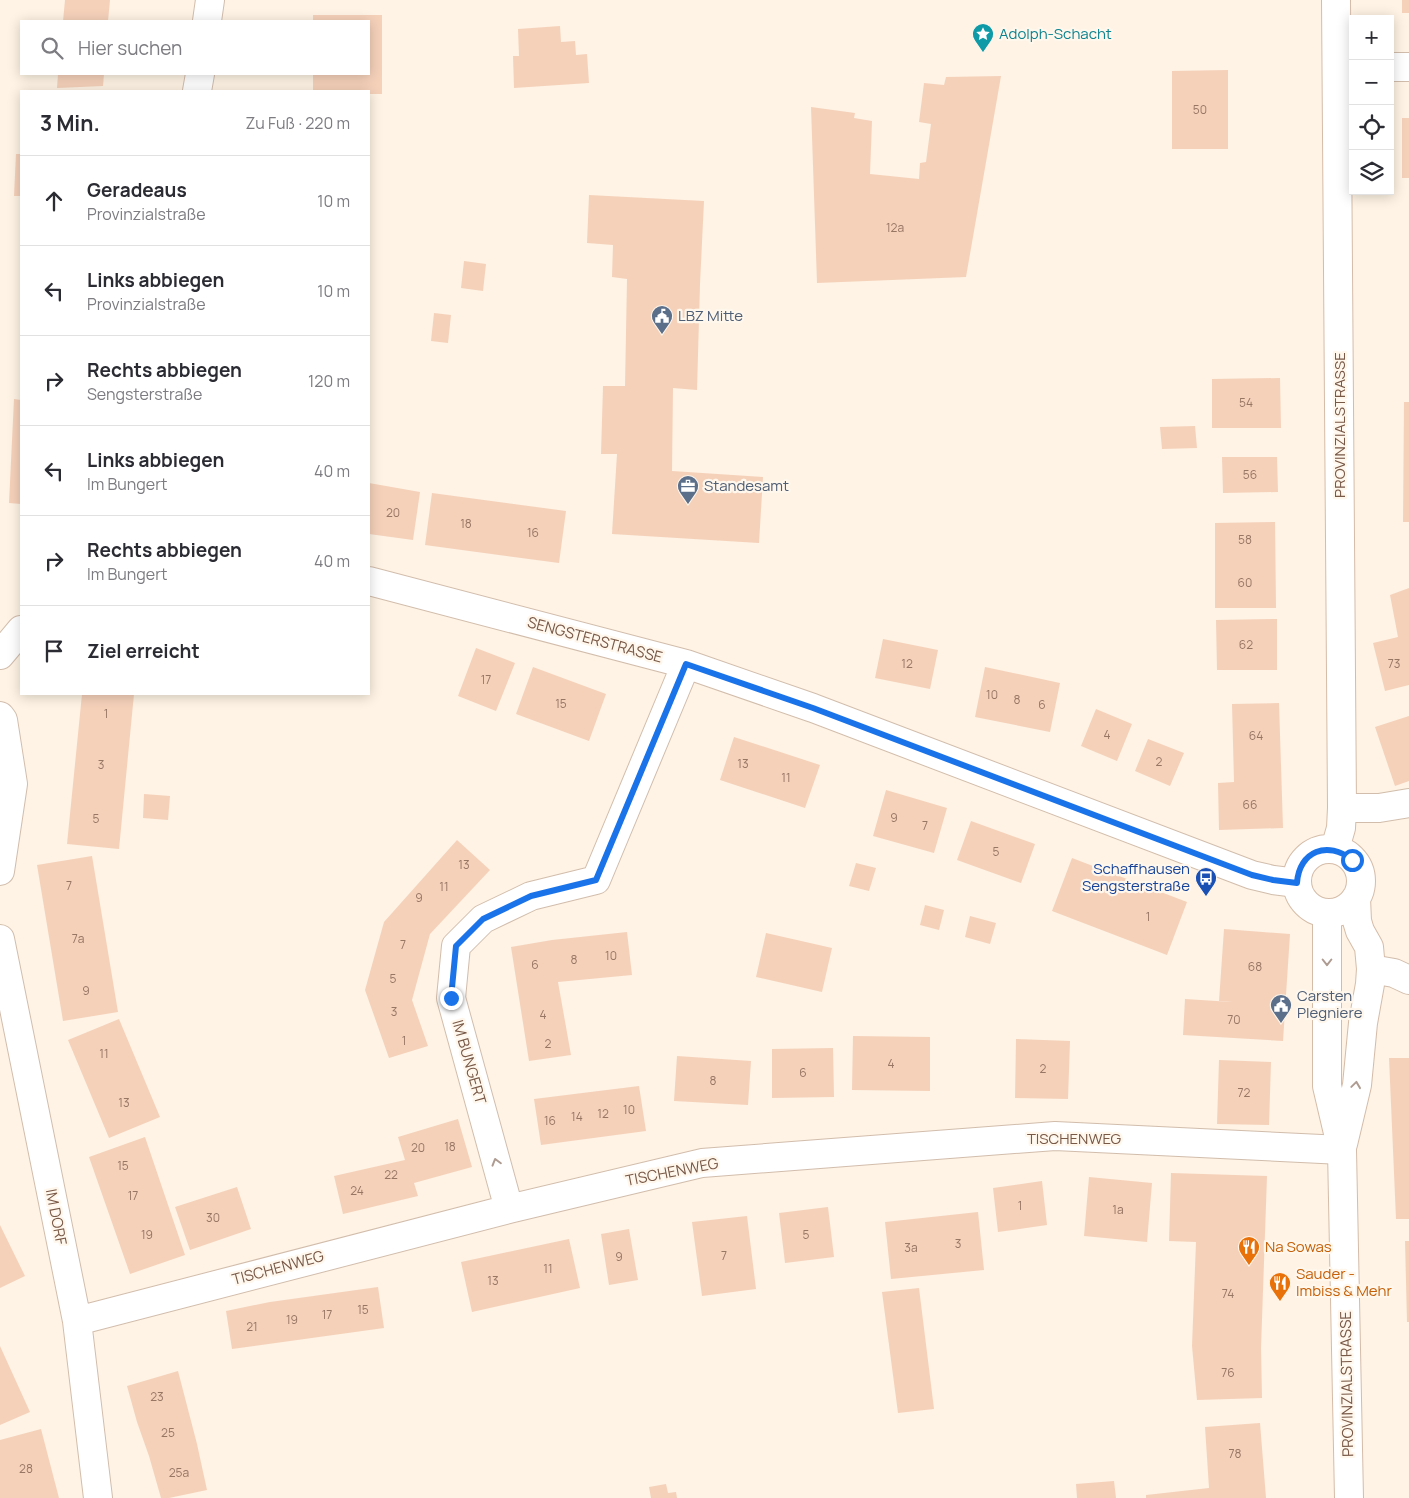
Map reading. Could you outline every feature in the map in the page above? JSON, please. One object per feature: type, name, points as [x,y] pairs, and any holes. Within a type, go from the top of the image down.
[{"type":"street","points":[[207,20],[210,0]]},
{"type":"street","name":"PROVINZIALSTRASSE","points":[[1336,0],[1345,66],[1342,808],[1340,828],[1334,849],[1344,853],[1358,868],[1361,878],[1360,889],[1356,898],[1357,921],[1369,947],[1371,969],[1357,1085],[1342,1150]]},
{"type":"street","points":[[1394,67],[1409,67]]},
{"type":"street","points":[[197,90],[200,75]]},
{"type":"street","name":"SENGSTERSTRASSE","points":[[370,581],[686,664],[813,708],[1252,875],[1297,883]]},
{"type":"street","points":[[0,654],[20,631]]},
{"type":"street","name":"IM BUNGERT","points":[[509,1209],[451,998],[456,946],[483,919],[531,896],[596,880],[686,664]]},
{"type":"street","points":[[0,716],[3,720],[13,784],[0,871]]},
{"type":"street","points":[[1342,808],[1379,808],[1409,803]]},
{"type":"street","points":[[1334,849],[1316,852],[1307,857],[1301,864],[1297,874],[1298,893],[1310,908],[1327,914],[1344,910],[1356,898]]},
{"type":"street","name":"PROVINZIALSTRASSE","points":[[1327,914],[1327,1086],[1342,1150],[1349,1498]]},
{"type":"street","name":"IM DORF","points":[[0,938],[77,1320],[98,1498]]},
{"type":"street","points":[[1371,969],[1394,973],[1409,980]]},
{"type":"street","name":"TISCHENWEG","points":[[77,1320],[509,1209],[702,1163],[1056,1136],[1342,1150]]},
{"type":"building","points":[[65,0],[110,0],[108,20],[63,20]]},
{"type":"building","points":[[1402,0],[1409,0],[1409,13],[1402,13]]},
{"type":"building","points":[[313,15],[382,15],[382,94],[370,94],[370,90],[313,90],[313,75],[370,75],[370,20],[313,20]]},
{"type":"building","points":[[560,26],[561,42],[575,41],[576,55],[587,54],[589,83],[514,88],[513,56],[519,56],[518,29]]},
{"type":"building","points":[[1228,70],[1228,149],[1172,149],[1172,71]]},
{"type":"building","points":[[58,75],[104,75],[103,86],[57,88]]},
{"type":"building","points":[[1001,76],[966,277],[817,283],[811,107],[855,113],[854,118],[872,121],[870,174],[919,179],[920,163],[926,162],[931,124],[919,122],[924,83],[944,85],[946,77]]},
{"type":"building","points":[[1402,118],[1409,118],[1409,178],[1402,178]]},
{"type":"building","points":[[16,154],[20,154],[20,196],[14,196]]},
{"type":"building","points":[[589,195],[704,201],[697,390],[673,388],[672,471],[763,477],[759,543],[612,534],[617,454],[601,454],[603,386],[625,386],[627,279],[612,277],[613,245],[587,243]]},
{"type":"building","points":[[464,261],[486,264],[483,291],[461,288]]},
{"type":"building","points":[[434,313],[451,315],[448,343],[431,341]]},
{"type":"building","points":[[1280,378],[1281,428],[1212,428],[1212,379]]},
{"type":"building","points":[[14,399],[20,400],[20,504],[9,503]]},
{"type":"building","points":[[1404,402],[1409,402],[1409,522],[1403,522]]},
{"type":"building","points":[[1195,426],[1197,448],[1162,449],[1160,427]]},
{"type":"building","points":[[1222,457],[1277,457],[1278,492],[1223,493]]},
{"type":"building","points":[[370,483],[420,492],[413,540],[370,534]]},
{"type":"building","points":[[432,493],[566,511],[559,563],[425,545]]},
{"type":"building","points":[[1275,522],[1276,608],[1215,608],[1215,523]]},
{"type":"building","points":[[1409,588],[1409,685],[1385,691],[1373,643],[1398,637],[1390,595]]},
{"type":"building","points":[[1277,619],[1277,670],[1217,670],[1216,620]]},
{"type":"building","points":[[883,639],[938,650],[930,689],[875,678]]},
{"type":"building","points":[[476,648],[515,663],[496,711],[458,696]]},
{"type":"building","points":[[533,667],[606,694],[589,741],[516,714]]},
{"type":"building","points":[[985,667],[1060,683],[1050,732],[975,717]]},
{"type":"building","points":[[82,695],[134,695],[119,849],[67,844]]},
{"type":"building","points":[[1279,703],[1283,828],[1219,830],[1218,783],[1234,782],[1232,704]]},
{"type":"building","points":[[1096,709],[1132,724],[1117,761],[1081,746]]},
{"type":"building","points":[[1409,716],[1409,781],[1395,786],[1375,727]]},
{"type":"building","points":[[734,737],[820,765],[805,808],[720,780]]},
{"type":"building","points":[[1148,739],[1184,753],[1170,786],[1135,771]]},
{"type":"building","points":[[886,790],[947,808],[934,853],[873,836]]},
{"type":"building","points":[[144,794],[170,796],[168,820],[143,818]]},
{"type":"building","points":[[971,821],[1035,844],[1021,883],[957,860]]},
{"type":"building","points":[[457,840],[490,870],[430,934],[412,1000],[428,1046],[389,1058],[365,990],[384,922]]},
{"type":"building","points":[[92,856],[118,1012],[63,1021],[37,865]]},
{"type":"building","points":[[1072,858],[1187,902],[1167,955],[1052,911]]},
{"type":"building","points":[[856,863],[876,868],[869,891],[849,886]]},
{"type":"building","points":[[925,905],[944,910],[939,930],[920,925]]},
{"type":"building","points":[[970,916],[996,923],[990,944],[965,937]]},
{"type":"building","points":[[1224,929],[1290,934],[1283,1041],[1183,1035],[1185,999],[1232,1002],[1219,1001]]},
{"type":"building","points":[[627,932],[632,975],[558,982],[571,1055],[529,1061],[511,947],[552,940]]},
{"type":"building","points":[[766,933],[832,948],[822,992],[756,977]]},
{"type":"building","points":[[119,1019],[160,1117],[109,1138],[68,1040]]},
{"type":"building","points":[[853,1036],[930,1037],[930,1091],[852,1090]]},
{"type":"building","points":[[1016,1039],[1070,1041],[1068,1099],[1015,1098]]},
{"type":"building","points":[[833,1048],[834,1097],[772,1098],[772,1049]]},
{"type":"building","points":[[677,1056],[751,1061],[748,1105],[674,1101]]},
{"type":"building","points":[[1389,1058],[1409,1058],[1409,1219],[1396,1219]]},
{"type":"building","points":[[1219,1060],[1271,1062],[1269,1125],[1217,1124]]},
{"type":"building","points":[[639,1086],[646,1131],[541,1145],[534,1099]]},
{"type":"building","points":[[458,1119],[472,1167],[414,1183],[418,1196],[343,1214],[334,1176],[405,1160],[398,1137]]},
{"type":"building","points":[[145,1137],[185,1255],[130,1274],[89,1157]]},
{"type":"building","points":[[1171,1173],[1267,1176],[1261,1348],[1262,1398],[1197,1400],[1192,1346],[1196,1242],[1169,1241]]},
{"type":"building","points":[[1089,1177],[1152,1183],[1147,1242],[1084,1236]]},
{"type":"building","points":[[1042,1181],[1047,1225],[998,1232],[993,1188]]},
{"type":"building","points":[[237,1187],[251,1229],[190,1250],[175,1207]]},
{"type":"building","points":[[828,1207],[834,1257],[785,1263],[779,1213]]},
{"type":"building","points":[[978,1212],[984,1270],[891,1279],[885,1222]]},
{"type":"building","points":[[747,1216],[756,1289],[702,1296],[692,1222]]},
{"type":"building","points":[[0,1225],[25,1276],[0,1288]]},
{"type":"building","points":[[629,1229],[638,1280],[609,1285],[601,1234]]},
{"type":"building","points":[[569,1239],[580,1288],[472,1312],[461,1262]]},
{"type":"building","points":[[1405,1241],[1409,1241],[1409,1322],[1407,1322]]},
{"type":"building","points":[[378,1287],[384,1328],[232,1349],[226,1311],[270,1302]]},
{"type":"building","points":[[919,1288],[934,1409],[898,1413],[882,1292]]},
{"type":"building","points":[[0,1346],[30,1412],[0,1425]]},
{"type":"building","points":[[178,1371],[207,1490],[161,1498],[127,1386]]},
{"type":"building","points":[[1260,1423],[1266,1498],[1146,1498],[1146,1495],[1209,1488],[1205,1427]]},
{"type":"building","points":[[41,1429],[59,1498],[0,1498],[0,1440]]},
{"type":"building","points":[[1114,1481],[1116,1498],[1077,1498],[1076,1484]]},
{"type":"building","points":[[666,1484],[668,1493],[676,1492],[677,1498],[651,1498],[649,1487]]},
{"type":"place","name":"Adolph-Schacht","points":[[983,53]]},
{"type":"place","name":"LBZ Mitte","points":[[662,335]]},
{"type":"place","name":"Standesamt","points":[[688,505]]},
{"type":"place","name":"Schaffhausen Sengsterstraße","points":[[1206,897]]},
{"type":"place","name":"Carsten Plegniere","points":[[1281,1024]]},
{"type":"place","name":"Na Sowas","points":[[1249,1266]]},
{"type":"place","name":"Sauder - Imbiss & Mehr","points":[[1280,1302]]},
{"type":"route","points":[[451,998],[456,946],[483,919],[531,896],[596,880],[686,664],[813,708],[1252,875],[1297,883],[1297,874],[1301,864],[1307,857],[1325,849],[1334,849],[1344,853],[1352,860]]}]
